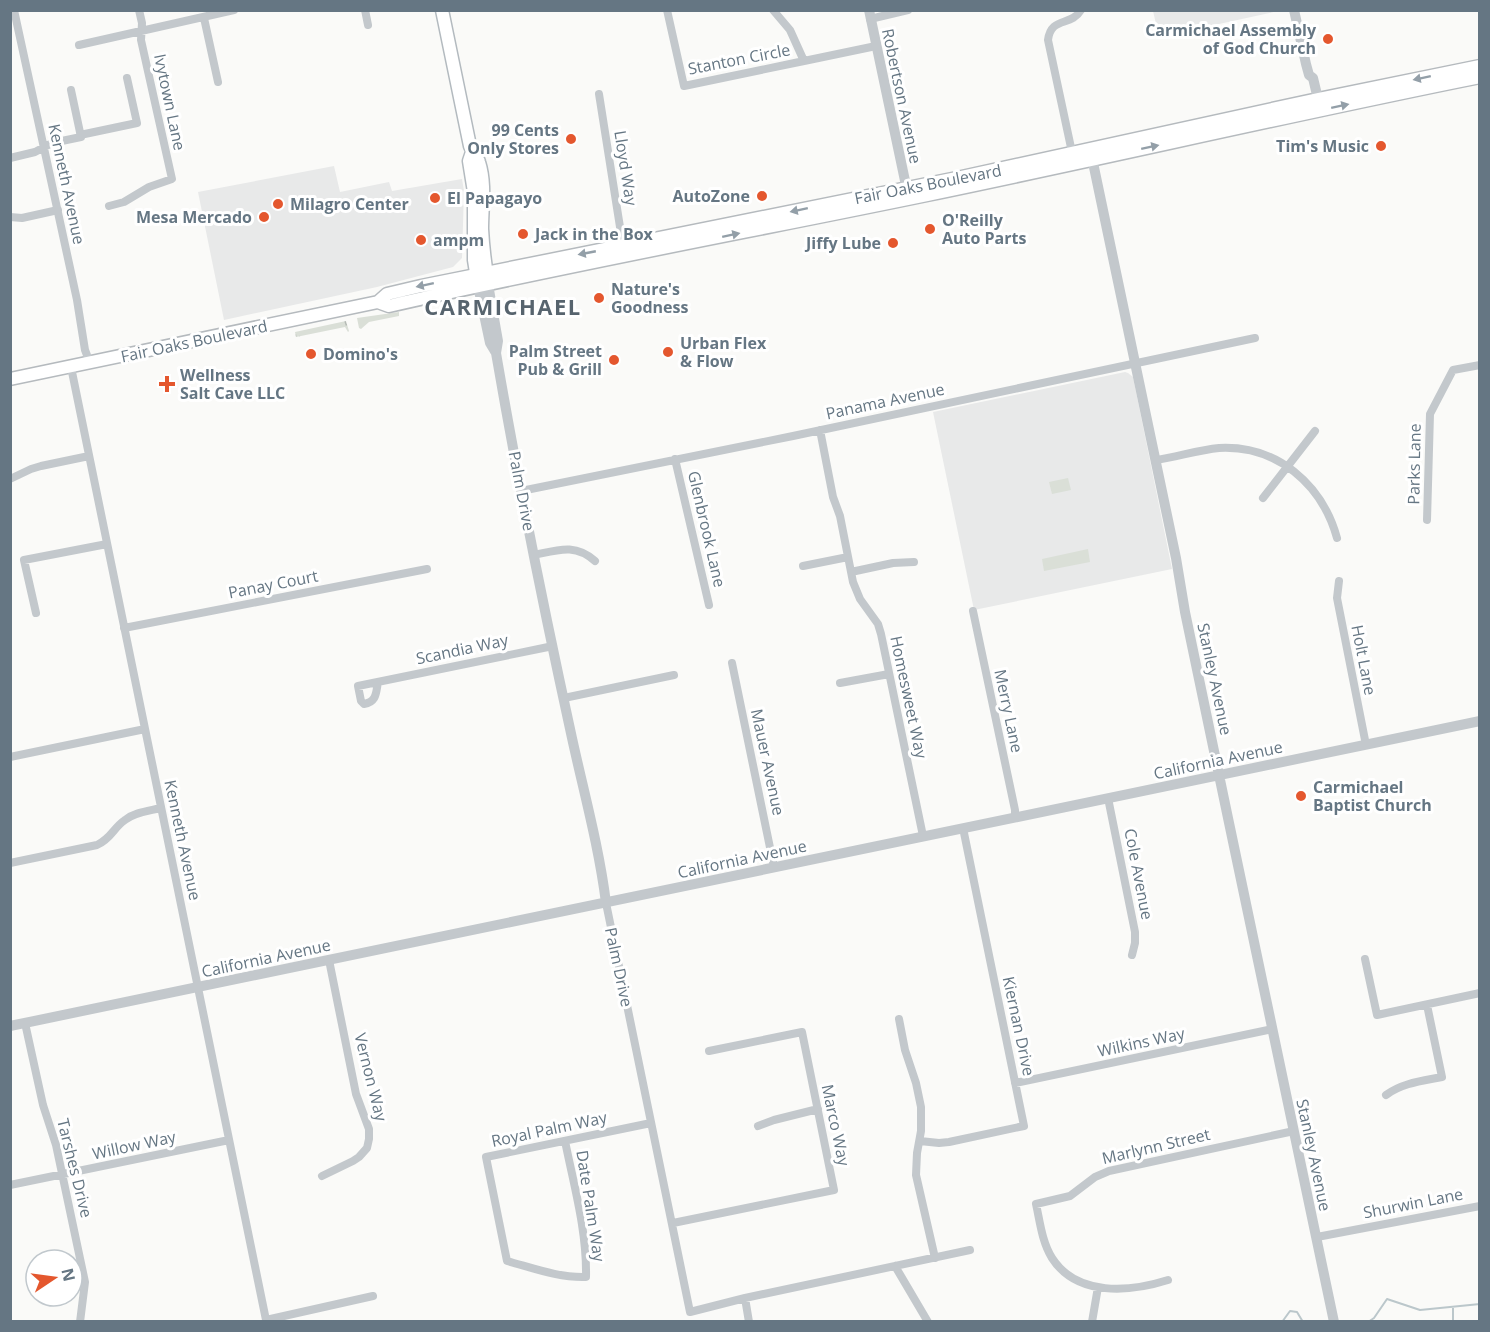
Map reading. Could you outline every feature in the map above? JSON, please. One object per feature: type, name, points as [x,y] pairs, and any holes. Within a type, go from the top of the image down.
[{"type":"main road","points":[[442,10],[470,146],[479,160],[484,190],[482,280]]},
{"type":"main road","name":"Fair Oaks Boulevard","points":[[10,379],[378,302],[387,294],[613,259],[1008,168],[1073,158],[1315,100],[1479,66]]},
{"type":"main road","name":"Fair Oaks Boulevard","points":[[1091,154],[1237,128],[1479,77]]},
{"type":"main road","points":[[1237,128],[1242,122],[1316,104],[1315,100]]},
{"type":"main road","name":"Fair Oaks Boulevard","points":[[482,280],[623,246],[907,193]]},
{"type":"main road","points":[[613,259],[618,253],[687,238],[694,232]]},
{"type":"street","name":"Kenneth Avenue","points":[[14,10],[77,300],[85,350],[90,363]]},
{"type":"street","name":"Ivytown Lane","points":[[109,206],[124,202],[149,187],[171,179],[141,40],[142,22],[139,10]]},
{"type":"street","points":[[79,45],[234,10]]},
{"type":"street","points":[[365,10],[368,25]]},
{"type":"street","name":"Stanton Circle","points":[[667,10],[684,86],[876,46]]},
{"type":"street","name":"Stanton Circle","points":[[773,10],[790,30],[804,61]]},
{"type":"street","points":[[869,15],[908,10]]},
{"type":"street","points":[[1073,158],[1048,40],[1055,25],[1074,18],[1081,10]]},
{"type":"street","points":[[1294,10],[1309,75],[1313,78],[1315,100]]},
{"type":"street","name":"Robertson Avenue","points":[[869,15],[907,193]]},
{"type":"street","points":[[204,18],[218,82]]},
{"type":"street","points":[[10,158],[35,153],[52,143],[81,137],[80,135],[137,123],[128,78]]},
{"type":"street","points":[[71,90],[80,135]]},
{"type":"street","name":"Lloyd Way","points":[[599,94],[623,246]]},
{"type":"street","name":"Stanley Avenue","points":[[1091,154],[1334,1322]]},
{"type":"street","points":[[10,217],[22,218],[58,210]]},
{"type":"street","name":"Palm Drive","points":[[482,280],[498,341],[496,353],[521,490],[601,868],[606,903],[690,1312],[970,1250]]},
{"type":"street","name":"Panama Avenue","points":[[521,490],[820,430],[1255,338]]},
{"type":"street","name":"Parks Lane","points":[[1427,520],[1430,414],[1453,370],[1479,365]]},
{"type":"street","name":"Kenneth Avenue","points":[[71,367],[266,1320],[373,1296]]},
{"type":"street","name":"Homesweet Way","points":[[820,430],[833,497],[840,516],[856,590],[880,629],[923,836]]},
{"type":"street","points":[[1263,498],[1315,431]]},
{"type":"street","points":[[1156,460],[1231,448],[1266,456],[1288,466],[1317,495],[1329,515],[1337,538]]},
{"type":"street","points":[[10,479],[41,466],[89,456]]},
{"type":"street","name":"Glenbrook Lane","points":[[675,459],[709,605]]},
{"type":"street","points":[[36,614],[24,560],[107,544]]},
{"type":"street","points":[[534,555],[570,549],[585,553],[595,561]]},
{"type":"street","points":[[803,566],[848,556]]},
{"type":"street","points":[[851,572],[893,563],[914,562]]},
{"type":"street","name":"Panay Court","points":[[124,628],[427,569]]},
{"type":"street","name":"Holt Lane","points":[[1340,580],[1337,598],[1366,745]]},
{"type":"street","name":"Merry Lane","points":[[973,611],[1015,817]]},
{"type":"street","name":"Scandia Way","points":[[378,682],[553,646]]},
{"type":"street","name":"Mauer Avenue","points":[[732,663],[774,867]]},
{"type":"street","points":[[840,683],[890,674]]},
{"type":"street","points":[[564,698],[674,675]]},
{"type":"street","name":"California Avenue","points":[[10,1026],[1479,721]]},
{"type":"street","points":[[10,757],[145,729]]},
{"type":"street","name":"Cole Avenue","points":[[1108,798],[1135,932],[1132,955]]},
{"type":"street","points":[[10,863],[97,845],[110,838],[127,818],[137,813],[161,808]]},
{"type":"street","name":"Kiernan Drive","points":[[920,1141],[949,1142],[1024,1126],[963,828]]},
{"type":"street","points":[[1365,959],[1377,1015],[1479,993]]},
{"type":"street","name":"Vernon Way","points":[[322,1176],[359,1157],[367,1148],[369,1139],[369,1129],[356,1094],[329,960]]},
{"type":"street","points":[[1386,1095],[1398,1087],[1442,1077],[1427,1005]]},
{"type":"street","points":[[899,1019],[919,1095],[922,1119],[916,1175],[934,1258]]},
{"type":"street","name":"Tarshes Drive","points":[[25,1023],[43,1106],[63,1175],[85,1282],[80,1322]]},
{"type":"street","name":"Wilkins Way","points":[[1015,1083],[1273,1029]]},
{"type":"street","name":"Marco Way","points":[[673,1223],[834,1190],[802,1032],[709,1051]]},
{"type":"street","points":[[758,1126],[818,1110]]},
{"type":"street","name":"Royal Palm Way","points":[[586,1277],[558,1275],[507,1261],[486,1157],[651,1123]]},
{"type":"street","name":"Marlynn Street","points":[[1168,1280],[1130,1289],[1118,1289],[1086,1284],[1071,1277],[1052,1258],[1044,1238],[1036,1204],[1070,1196],[1095,1177],[1109,1171],[1293,1131]]},
{"type":"street","name":"Willow Way","points":[[10,1185],[229,1140]]},
{"type":"street","name":"Date Palm Way","points":[[565,1141],[586,1252],[586,1277]]},
{"type":"street","name":"Shurwin Lane","points":[[1317,1237],[1479,1206]]},
{"type":"street","points":[[896,1266],[928,1322]]},
{"type":"street","points":[[1092,1322],[1098,1287]]},
{"type":"street","points":[[745,1298],[749,1322]]},
{"type":"shaded area","points":[[1153,10],[1283,10],[1159,37],[1153,11]]},
{"type":"shaded area","points":[[334,166],[340,192],[389,182],[392,191],[462,179],[464,191],[462,258],[453,267],[377,287],[224,320],[198,192]]},
{"type":"shaded area","points":[[1125,372],[1133,377],[1172,569],[974,610],[933,412]]},
{"type":"green space","points":[[399,312],[399,316],[369,322],[361,329],[359,328],[357,318]]},
{"type":"green space","points":[[346,321],[348,332],[345,327],[296,337],[295,332]]},
{"type":"green space","points":[[1068,478],[1071,490],[1052,494],[1049,482]]},
{"type":"green space","points":[[1088,549],[1090,562],[1044,571],[1042,559]]},
{"type":"waterway","points":[[1368,1322],[1374,1318],[1387,1299],[1420,1310],[1480,1304]]},
{"type":"waterway","points":[[1453,1307],[1453,1322]]},
{"type":"waterway","points":[[1282,1322],[1290,1311],[1297,1312],[1303,1322]]},
{"type":"place","name":"Carmichael Assembly of God Church","points":[[1328,39]]},
{"type":"place","name":"99 Cents Only Stores","points":[[571,139]]},
{"type":"place","name":"Tim's Music","points":[[1381,146]]},
{"type":"place","name":"AutoZone","points":[[762,196]]},
{"type":"place","name":"El Papagayo","points":[[435,198]]},
{"type":"place","name":"Milagro Center","points":[[278,204]]},
{"type":"place","name":"Mesa Mercado","points":[[264,217]]},
{"type":"place","name":"O'Reilly Auto Parts","points":[[930,229]]},
{"type":"place","name":"Jack in the Box","points":[[523,234]]},
{"type":"place","name":"ampm","points":[[421,240]]},
{"type":"place","name":"Jiffy Lube","points":[[893,243]]},
{"type":"place","name":"Nature's Goodness","points":[[599,298]]},
{"type":"place","name":"Urban Flex & Flow","points":[[668,352]]},
{"type":"place","name":"Domino's","points":[[311,354]]},
{"type":"place","name":"Palm Street Pub & Grill","points":[[614,360]]},
{"type":"place","name":"Wellness Salt Cave LLC","points":[[167,384]]},
{"type":"place","name":"Carmichael Baptist Church","points":[[1301,796]]},
{"type":"district","name":"CARMICHAEL","points":[[503,307]]}]
